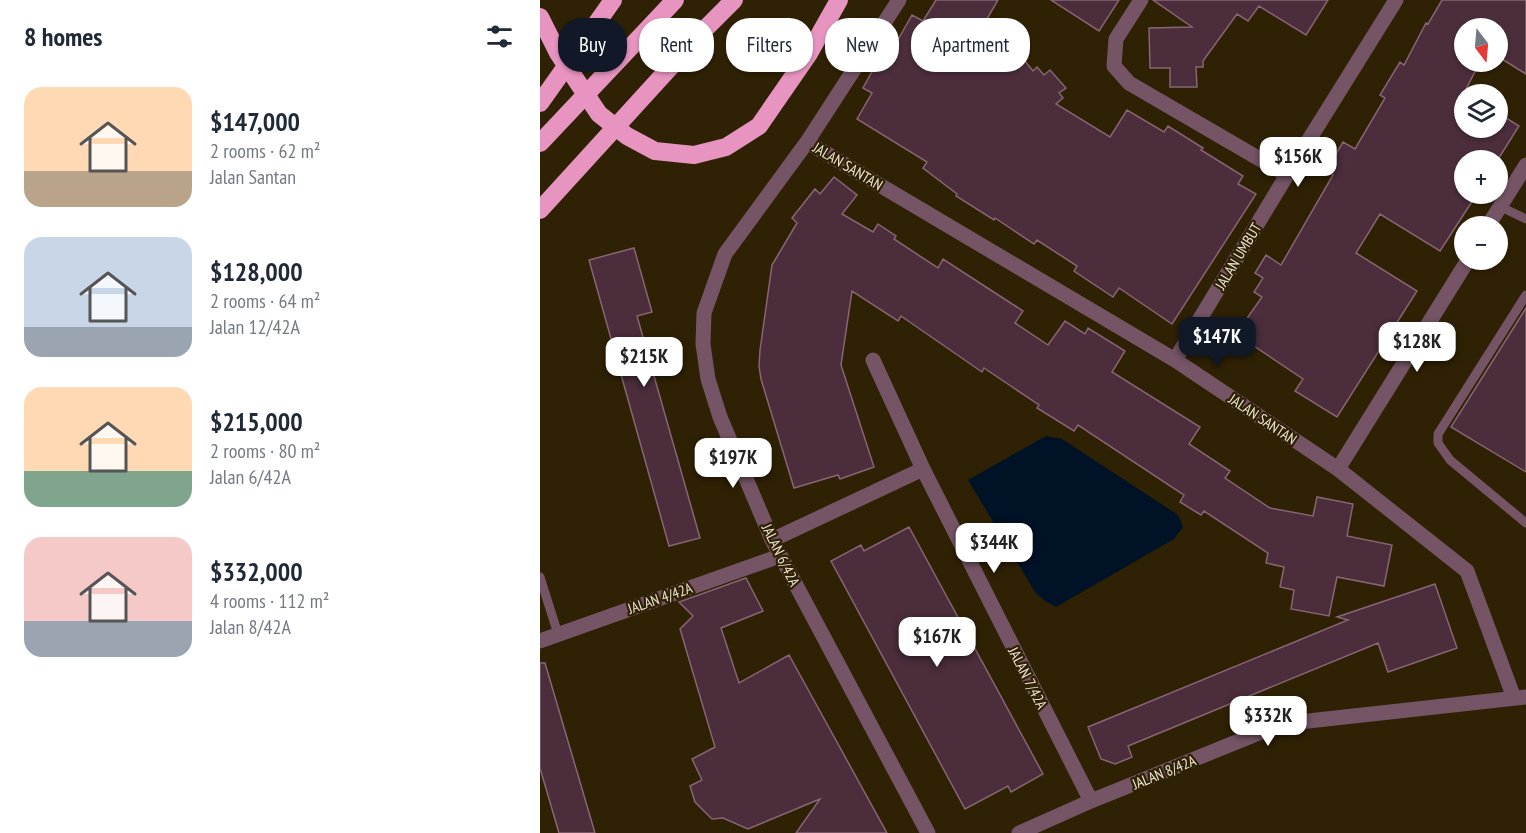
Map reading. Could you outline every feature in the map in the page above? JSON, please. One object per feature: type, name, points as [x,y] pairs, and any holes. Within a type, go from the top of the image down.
[{"type":"highway","points":[[540,103],[613,0]]},
{"type":"highway","points":[[540,144],[675,0]]},
{"type":"highway","points":[[540,210],[734,0]]},
{"type":"highway","points":[[540,17],[558,53],[599,114],[627,136],[655,151],[694,155],[726,147],[759,126],[808,55],[839,0]]},
{"type":"street","name":"JALAN 6/42A","points":[[899,0],[807,142],[725,254],[704,313],[704,344],[708,379],[720,417],[772,540],[928,833]]},
{"type":"street","points":[[1141,0],[1116,39],[1114,66],[1129,83],[1287,174]]},
{"type":"street","name":"JALAN UMBUT","points":[[1175,360],[1287,174],[1396,0]]},
{"type":"street","name":"JALAN SANTAN","points":[[807,142],[1175,360],[1338,469],[1467,571],[1520,697]]},
{"type":"street","points":[[1495,216],[1526,165]]},
{"type":"street","points":[[1338,469],[1462,270]]},
{"type":"street","name":"JALAN 7/42A","points":[[873,360],[923,469],[1091,801]]},
{"type":"street","points":[[772,540],[923,469]]},
{"type":"street","name":"JALAN 4/42A","points":[[540,641],[780,556]]},
{"type":"street","name":"JALAN 8/42A","points":[[1019,833],[1091,801],[1281,724],[1520,697]]},
{"type":"lane","points":[[1501,207],[1526,219]]},
{"type":"lane","points":[[1526,295],[1438,434],[1438,443],[1450,460],[1526,523]]},
{"type":"lane","points":[[540,577],[558,634]]},
{"type":"water","points":[[1046,436],[1062,439],[1178,515],[1183,527],[1174,539],[1056,607],[1035,592],[968,480]]},
{"type":"building","points":[[936,0],[998,0],[988,18],[925,18]]},
{"type":"building","points":[[1051,0],[1119,0],[1099,31]]},
{"type":"building","points":[[1153,0],[1328,0],[1306,35],[1259,6],[1248,21],[1237,14],[1203,61],[1203,67],[1196,67],[1197,87],[1170,87],[1170,68],[1150,68],[1149,28],[1192,27]]},
{"type":"building","points":[[1442,0],[1526,0],[1526,74],[1508,63],[1508,18],[1454,18],[1454,72],[1475,72],[1469,84],[1454,84],[1454,138],[1508,138],[1508,119],[1519,126],[1504,150],[1454,150],[1454,204],[1471,204],[1463,216],[1454,216],[1454,229],[1440,251],[1380,214],[1356,253],[1417,291],[1337,417],[1295,391],[1303,379],[1236,334],[1262,297],[1254,292],[1263,278],[1255,273],[1266,255],[1281,265],[1333,175],[1326,171],[1343,142],[1355,149],[1385,98],[1380,95],[1400,62],[1404,65],[1426,23],[1428,24]]},
{"type":"building","points":[[912,15],[918,18],[911,18],[911,72],[1030,72],[1030,67],[1033,71],[1037,67],[1044,75],[1050,70],[1066,88],[1059,93],[1063,98],[1056,104],[1110,137],[1127,110],[1164,132],[1168,126],[1243,176],[1238,184],[1256,194],[1172,324],[1119,288],[1113,297],[1074,271],[1077,266],[1037,240],[1034,244],[956,196],[957,194],[923,168],[927,162],[857,119],[872,93],[863,88],[872,72],[899,72],[899,38]]},
{"type":"building","points":[[834,177],[857,195],[842,214],[873,232],[878,224],[896,236],[894,239],[938,268],[943,259],[1023,311],[1015,323],[1048,345],[1065,321],[1085,334],[1088,328],[1125,351],[1112,372],[1200,427],[1189,444],[1230,471],[1225,478],[1270,508],[1313,516],[1317,497],[1353,504],[1347,536],[1392,545],[1384,586],[1337,577],[1329,616],[1291,609],[1294,590],[1280,587],[1284,567],[1266,563],[1268,553],[1204,511],[1201,515],[1180,502],[1184,495],[1078,425],[1074,431],[1037,408],[1039,405],[984,368],[982,372],[901,316],[898,321],[852,291],[841,365],[874,467],[840,479],[838,475],[794,488],[761,379],[760,350],[772,265],[797,223],[792,218],[815,189],[820,194]]},
{"type":"building","points":[[634,248],[652,312],[637,316],[700,538],[669,546],[589,260]]},
{"type":"building","points":[[1526,308],[1526,472],[1451,427]]},
{"type":"building","points":[[909,527],[1043,774],[1011,792],[1008,786],[965,809],[831,561],[861,545],[864,551]]},
{"type":"building","points":[[746,578],[763,611],[721,628],[739,683],[789,655],[887,833],[796,833],[820,799],[748,829],[723,818],[712,819],[695,802],[690,786],[702,780],[692,759],[715,747],[680,629],[693,616],[679,602]]},
{"type":"building","points":[[1435,584],[1457,648],[1388,672],[1378,643],[1128,746],[1132,757],[1115,764],[1101,759],[1088,727],[1348,620],[1337,617]]},
{"type":"building","points":[[540,663],[545,663],[595,833],[559,833],[540,768]]}]
